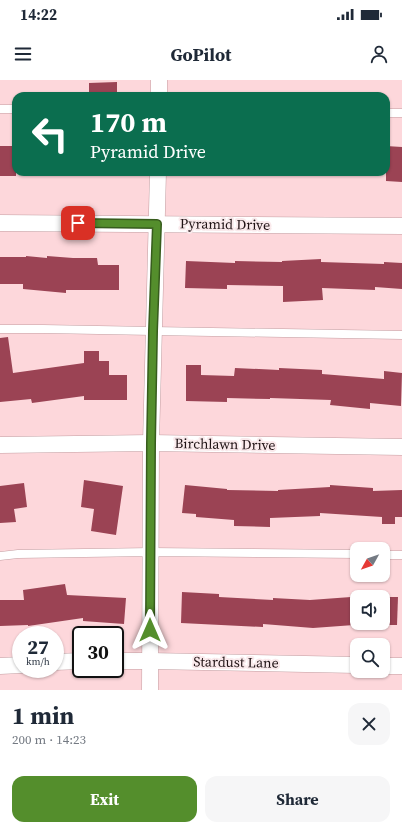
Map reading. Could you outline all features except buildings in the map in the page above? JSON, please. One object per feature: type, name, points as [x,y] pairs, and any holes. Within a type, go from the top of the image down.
[{"type":"street","points":[[159,80],[159,92]]},
{"type":"street","points":[[150,690],[151,443],[158,176]]},
{"type":"street","name":"Pyramid Drive","points":[[0,223],[402,226]]},
{"type":"street","name":"Birchlawn Drive","points":[[0,445],[151,443],[402,447]]},
{"type":"street","name":"Stardust Lane","points":[[124,661],[350,665]]},
{"type":"street","points":[[0,666],[12,665]]},
{"type":"street","points":[[390,666],[402,666]]},
{"type":"lane","points":[[0,109],[12,109]]},
{"type":"lane","points":[[390,113],[402,113]]},
{"type":"lane","points":[[0,329],[402,335]]},
{"type":"lane","points":[[0,556],[26,554],[150,552],[350,554]]},
{"type":"lane","points":[[390,555],[402,555]]},
{"type":"route","points":[[78,223],[157,224],[151,443],[150,630]]}]
